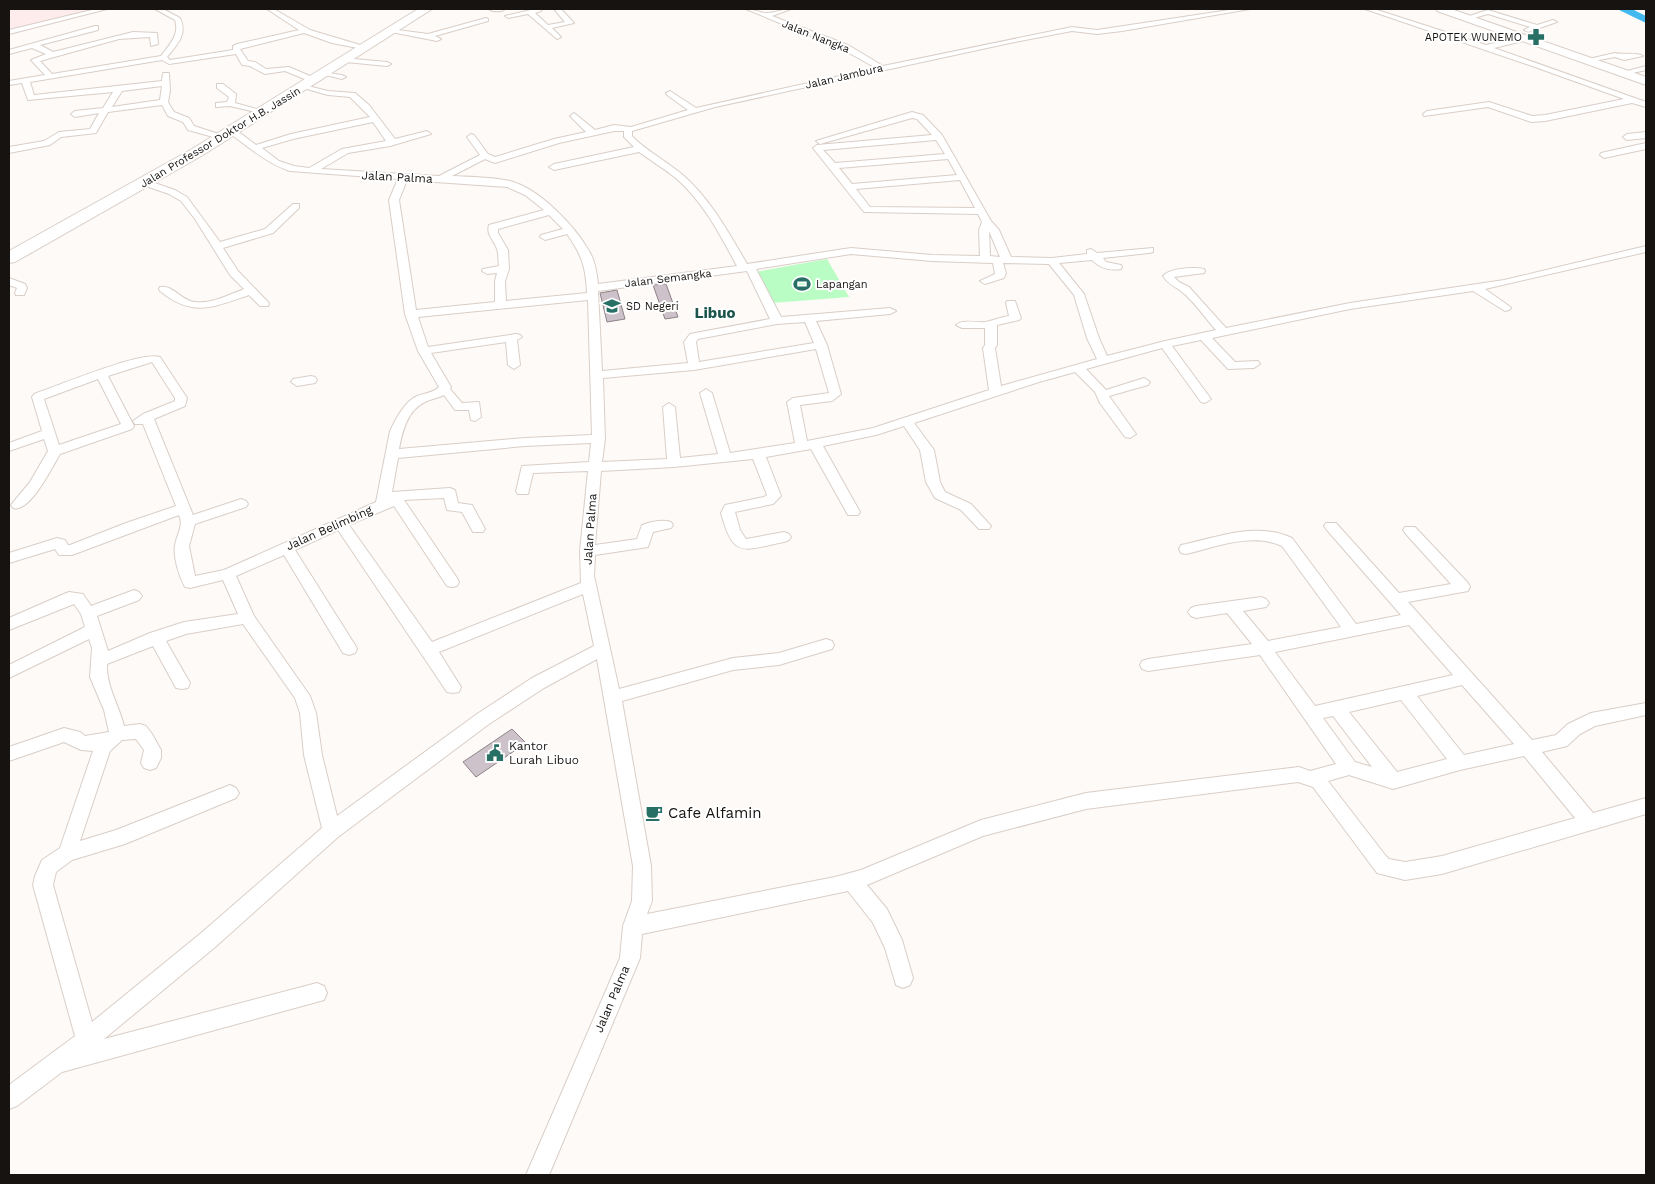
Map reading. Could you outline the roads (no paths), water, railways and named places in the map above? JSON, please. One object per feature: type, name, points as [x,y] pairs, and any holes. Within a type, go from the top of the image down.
[{"type":"highway","name":"Jalan Professor Doktor H.B. Jassin","points":[[9,258],[228,134],[328,74],[363,47],[426,9]]},
{"type":"main road","points":[[1441,9],[1646,82]]},
{"type":"street","points":[[9,32],[104,9]]},
{"type":"street","points":[[158,9],[178,19],[181,29],[178,40],[166,60],[164,102],[171,114],[186,120],[191,128],[228,134]]},
{"type":"street","points":[[270,9],[305,31],[334,41],[363,47]]},
{"type":"street","points":[[492,9],[501,9],[514,23]]},
{"type":"street","points":[[508,16],[542,9]]},
{"type":"street","points":[[546,27],[570,23],[558,9]]},
{"type":"street","name":"Jalan Nangka","points":[[749,9],[846,47],[880,68]]},
{"type":"street","points":[[766,15],[788,9]]},
{"type":"street","name":"Jalan Jambura","points":[[485,156],[495,160],[546,144],[614,128],[630,129],[695,111],[880,68],[1064,30],[1076,29],[1100,32],[1246,9]]},
{"type":"street","points":[[1368,9],[1538,65],[1646,105]]},
{"type":"street","points":[[530,12],[557,37]]},
{"type":"street","points":[[1466,18],[1488,12],[1536,27]]},
{"type":"street","points":[[1512,33],[1553,22]]},
{"type":"street","points":[[428,36],[474,23],[488,23]]},
{"type":"street","points":[[9,52],[95,28]]},
{"type":"street","points":[[9,83],[92,69],[238,49],[305,31]]},
{"type":"street","points":[[390,31],[428,36],[438,40]]},
{"type":"street","points":[[50,76],[35,60],[107,40],[149,34],[155,36],[154,44]]},
{"type":"street","points":[[1485,48],[1524,38]]},
{"type":"street","points":[[1447,45],[1461,40]]},
{"type":"street","points":[[227,42],[238,49],[245,63],[252,64],[265,72],[286,69],[328,74],[365,70]]},
{"type":"street","points":[[33,45],[52,54]]},
{"type":"street","points":[[78,47],[92,69]]},
{"type":"street","points":[[1588,60],[1615,55],[1624,58],[1639,56]]},
{"type":"street","points":[[328,74],[387,64]]},
{"type":"street","points":[[1624,73],[1646,68]]},
{"type":"street","points":[[9,71],[22,80],[31,98],[165,83]]},
{"type":"street","points":[[328,74],[328,93],[352,95],[366,107],[373,119],[388,134],[391,140],[390,143]]},
{"type":"street","points":[[220,86],[233,96],[230,104]]},
{"type":"street","points":[[9,150],[44,144],[59,135],[93,131],[115,94],[120,89]]},
{"type":"street","points":[[670,93],[695,111]]},
{"type":"street","points":[[1427,114],[1489,104],[1531,119],[1545,118],[1632,100]]},
{"type":"street","points":[[75,114],[164,102]]},
{"type":"street","points":[[220,105],[230,104],[264,112]]},
{"type":"street","points":[[980,208],[875,212],[867,210],[814,144],[875,124],[915,115],[920,117],[939,137],[963,177],[980,208],[987,222],[994,230],[1002,260],[1001,273],[1000,276],[985,281]]},
{"type":"street","points":[[574,116],[593,134]]},
{"type":"street","points":[[254,148],[292,137],[373,119]]},
{"type":"street","points":[[875,124],[891,141]]},
{"type":"street","points":[[630,129],[627,132],[628,137],[639,149],[674,172],[687,184],[724,231],[764,292],[777,321]]},
{"type":"street","name":"Jalan Palma","points":[[228,134],[276,163],[293,169],[509,184],[528,193],[551,211],[570,230],[585,252],[592,275],[599,438],[587,551],[589,586],[612,697],[642,866],[642,902],[633,926],[630,958],[537,1175]]},
{"type":"street","points":[[310,171],[345,151],[427,134]]},
{"type":"street","points":[[1627,137],[1646,136]]},
{"type":"street","points":[[440,179],[485,156],[471,137]]},
{"type":"street","points":[[817,148],[939,137]]},
{"type":"street","points":[[1604,154],[1646,146]]},
{"type":"street","points":[[554,167],[639,149]]},
{"type":"street","points":[[833,166],[951,156]]},
{"type":"street","points":[[850,187],[963,177]]},
{"type":"street","points":[[403,178],[398,186],[394,200],[411,314],[424,351],[445,387],[444,390],[450,394],[459,407],[475,405],[475,418]]},
{"type":"street","points":[[143,182],[172,192],[184,199],[234,272],[264,304]]},
{"type":"street","points":[[218,246],[268,232],[296,206]]},
{"type":"street","points":[[501,305],[500,281],[504,270],[502,250],[493,233],[493,226],[551,211]]},
{"type":"street","points":[[985,260],[984,230],[987,222]]},
{"type":"street","points":[[545,237],[570,230]]},
{"type":"street","name":"Jalan Semangka","points":[[411,314],[501,305],[593,292],[851,251],[932,258],[1052,261],[1095,251],[1150,250]]},
{"type":"street","points":[[523,491],[528,469],[674,462],[758,454],[809,445],[876,431],[1077,367],[1165,344],[1350,306],[1520,280],[1646,250]]},
{"type":"street","points":[[1095,251],[1103,266],[1117,268]]},
{"type":"street","points":[[1052,261],[1079,294],[1093,338],[1103,360]]},
{"type":"street","points":[[487,271],[504,270]]},
{"type":"street","points":[[1200,271],[1171,274],[1168,276],[1175,284],[1185,289],[1223,331]]},
{"type":"street","points":[[9,281],[21,286],[20,293]]},
{"type":"street","points":[[1475,287],[1505,308]]},
{"type":"street","points":[[164,290],[179,303],[201,306],[250,290]]},
{"type":"street","points":[[996,392],[989,355],[992,322],[1015,318],[1012,303]]},
{"type":"street","points":[[694,366],[690,342],[694,336],[777,321],[890,311]]},
{"type":"street","points":[[810,317],[821,345],[835,394],[828,398],[788,399],[809,445],[853,512]]},
{"type":"street","points":[[962,325],[992,325]]},
{"type":"street","points":[[488,329],[489,342]]},
{"type":"street","points":[[1204,336],[1232,366],[1254,364]]},
{"type":"street","points":[[424,351],[513,338],[514,365]]},
{"type":"street","points":[[1165,344],[1205,399]]},
{"type":"street","points":[[597,375],[694,366],[821,345]]},
{"type":"street","points":[[18,505],[35,485],[55,451],[128,426],[181,403],[181,398],[156,359],[151,358],[38,397],[55,451]]},
{"type":"street","points":[[1077,367],[1103,394],[1106,404],[1130,434]]},
{"type":"street","points":[[101,374],[128,426]]},
{"type":"street","points":[[297,382],[311,380]]},
{"type":"street","points":[[1103,394],[1144,382]]},
{"type":"street","name":"Jalan Belimbing","points":[[187,514],[182,546],[190,584],[228,574],[340,523],[384,501],[396,431],[415,403],[444,390]]},
{"type":"street","points":[[706,393],[725,457]]},
{"type":"street","points":[[669,407],[674,462]]},
{"type":"street","points":[[148,417],[187,514]]},
{"type":"street","points":[[906,421],[927,450],[933,482],[940,495],[966,507],[984,526]]},
{"type":"street","points":[[9,447],[48,433]]},
{"type":"street","points":[[393,454],[525,442],[599,438]]},
{"type":"street","points":[[758,454],[774,496],[768,500],[730,508],[728,513],[735,536],[743,545],[784,537]]},
{"type":"street","points":[[384,501],[450,493],[452,506],[467,508],[478,529]]},
{"type":"street","points":[[384,501],[399,503],[452,582]]},
{"type":"street","points":[[9,558],[57,543],[60,544],[64,551],[72,550],[131,526],[241,504]]},
{"type":"street","points":[[340,523],[453,687]]},
{"type":"street","points":[[587,551],[643,544],[646,528],[666,525]]},
{"type":"street","points":[[1331,526],[1528,748],[1590,822]]},
{"type":"street","points":[[1396,599],[1463,587],[1410,530]]},
{"type":"street","points":[[1186,549],[1254,535],[1276,536],[1286,542],[1352,630]]},
{"type":"street","points":[[286,547],[349,649]]},
{"type":"street","points":[[228,574],[247,618],[302,696],[308,713],[313,755],[332,831]]},
{"type":"street","points":[[429,650],[589,586]]},
{"type":"street","points":[[88,613],[134,596]]},
{"type":"street","points":[[9,624],[69,598],[78,598],[88,613],[100,648],[100,660],[97,669],[98,677],[112,710],[113,737],[103,747],[67,853]]},
{"type":"street","points":[[1196,612],[1261,602]]},
{"type":"street","points":[[1231,607],[1264,648],[1349,768]]},
{"type":"street","points":[[100,660],[156,637],[184,628],[247,618]]},
{"type":"street","points":[[1148,665],[1264,648],[1413,618]]},
{"type":"street","points":[[9,672],[94,630]]},
{"type":"street","points":[[156,637],[182,683]]},
{"type":"street","points":[[612,697],[733,664],[779,659],[826,646]]},
{"type":"street","points":[[9,1098],[87,1040],[207,941],[332,831],[484,719],[538,684],[602,649]]},
{"type":"street","points":[[1311,714],[1466,678]]},
{"type":"street","points":[[1404,692],[1460,763]]},
{"type":"street","points":[[1336,707],[1393,782]]},
{"type":"street","points":[[1310,778],[1349,768],[1393,782],[1460,763],[1560,741],[1574,728],[1592,720],[1644,709]]},
{"type":"street","points":[[9,754],[64,735],[74,737],[78,742],[86,744],[140,731],[152,746],[153,756],[150,763]]},
{"type":"street","points":[[633,926],[789,896],[851,881],[981,828],[1086,801],[1282,776],[1299,774],[1319,782],[1378,861],[1384,867],[1405,871],[1442,864],[1646,806]]},
{"type":"street","points":[[87,1040],[43,885],[44,876],[49,866],[67,853],[118,838],[230,793]]},
{"type":"street","points":[[851,881],[880,916],[895,947],[903,978]]},
{"type":"street","points":[[55,1063],[317,993]]},
{"type":"waterway","points":[[1623,9],[1646,20]]},
{"type":"place","name":"APOTEK WUNEMO","points":[[1536,37]]},
{"type":"place","name":"Lapangan","points":[[802,284]]},
{"type":"place","name":"SD Negeri","points":[[612,306]]},
{"type":"place","name":"Kantor Lurah Libuo","points":[[495,753]]},
{"type":"place","name":"Cafe Alfamin","points":[[654,813]]},
{"type":"district","name":"Libuo","points":[[715,313]]}]
